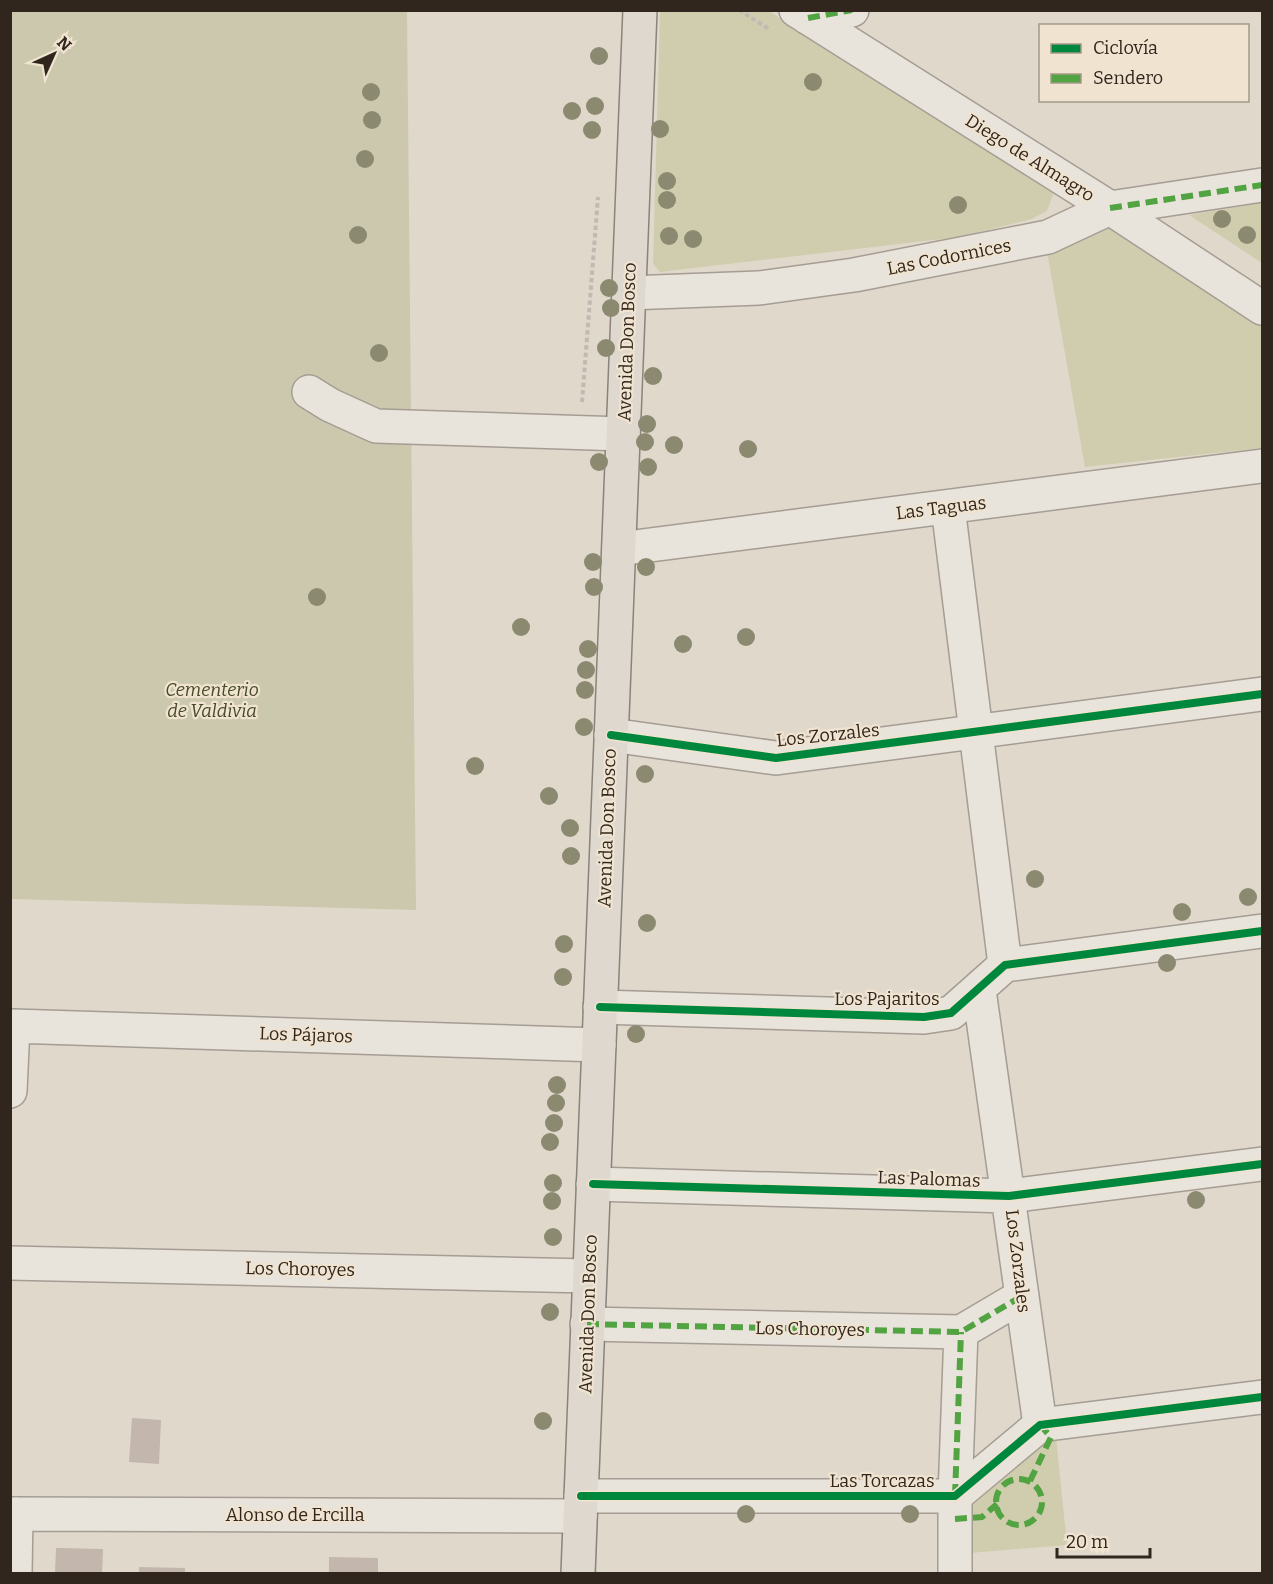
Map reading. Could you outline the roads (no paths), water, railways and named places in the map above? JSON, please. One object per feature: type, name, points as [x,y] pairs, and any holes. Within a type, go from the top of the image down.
[{"type":"main road","name":"Avenida Don Bosco","points":[[578,1574],[640,10]]},
{"type":"street","points":[[802,14],[852,10]]},
{"type":"street","name":"Diego de Almagro","points":[[802,14],[1110,208],[1263,308]]},
{"type":"street","name":"Las Codornices","points":[[629,293],[759,288],[854,275],[1048,237],[1110,208],[1263,185]]},
{"type":"street","points":[[309,392],[330,405],[376,426],[623,434]]},
{"type":"street","name":"Las Taguas","points":[[619,549],[1263,466]]},
{"type":"street","points":[[948,507],[1005,965],[1263,931]]},
{"type":"street","name":"Los Zorzales","points":[[611,735],[776,758],[1263,694]]},
{"type":"street","name":"Los Pajaritos","points":[[600,1007],[924,1017],[951,1013],[1005,965]]},
{"type":"street","name":"Los Zorzales","points":[[979,990],[1040,1425]]},
{"type":"street","name":"Los Pájaros","points":[[10,1091],[13,1026],[598,1045]]},
{"type":"street","name":"Las Palomas","points":[[593,1184],[1009,1196],[1263,1164]]},
{"type":"street","name":"Los Choroyes","points":[[10,1263],[590,1276]]},
{"type":"street","points":[[956,1574],[955,1496],[961,1332],[1022,1296]]},
{"type":"street","name":"Los Choroyes","points":[[587,1324],[961,1332]]},
{"type":"street","points":[[1040,1425],[1263,1397]]},
{"type":"street","name":"Las Torcazas","points":[[580,1506],[955,1496],[1040,1425]]},
{"type":"street","name":"Alonso de Ercilla","points":[[13,1514],[580,1506]]},
{"type":"street","points":[[13,1514],[15,1574]]},
{"type":"park label","name":"Cementerio de Valdivia","points":[[212,700]]}]
